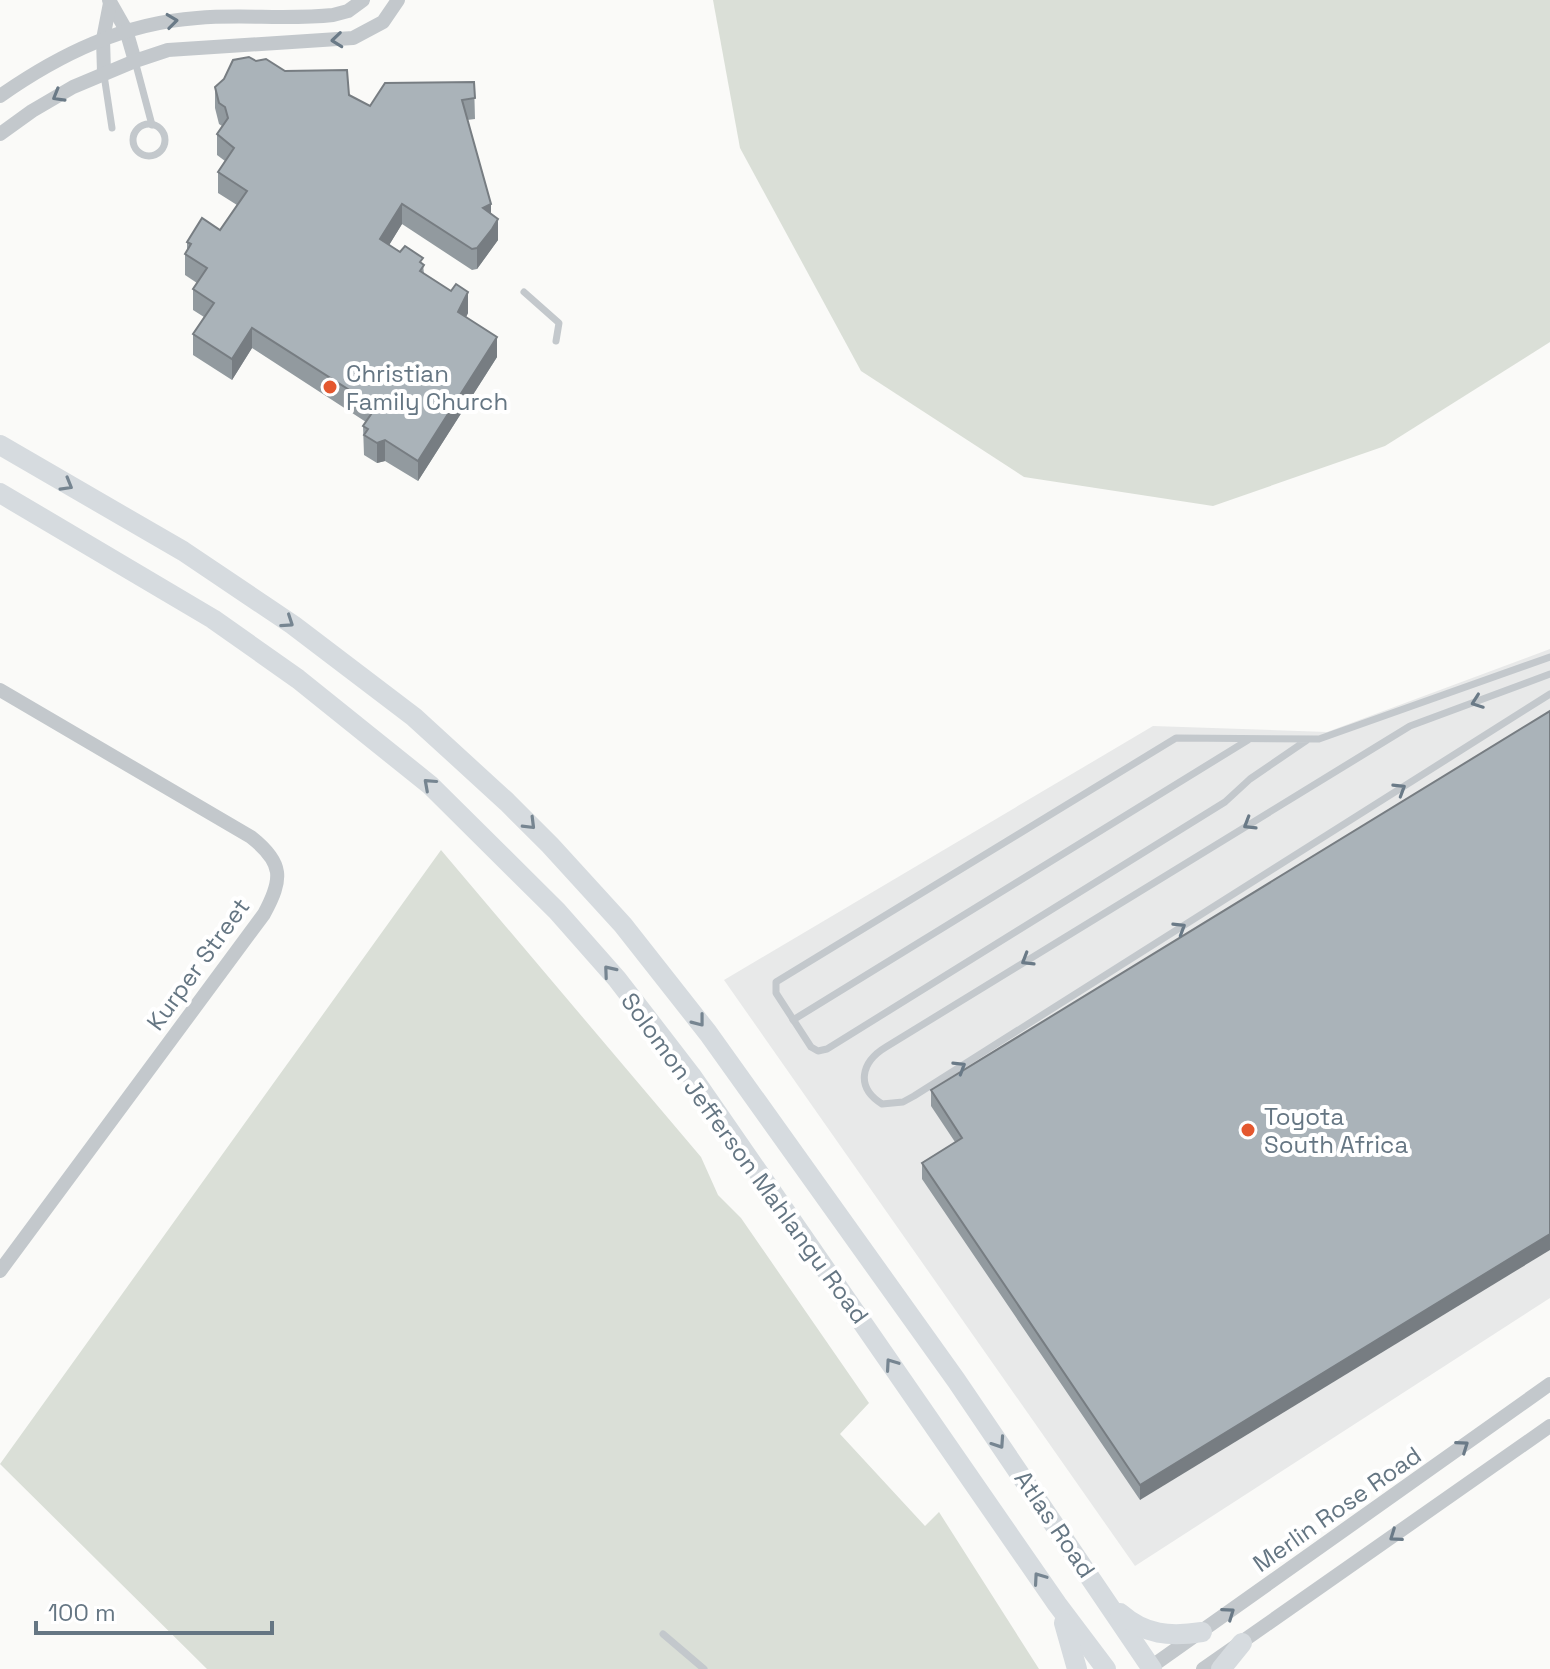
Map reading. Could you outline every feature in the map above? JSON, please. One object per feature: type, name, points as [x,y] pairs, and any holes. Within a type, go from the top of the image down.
[{"type":"main road","name":"Solomon Jefferson Mahlangu Road","points":[[0,445],[183,551],[293,625],[414,717],[507,802],[623,925],[708,1033],[956,1380]]},
{"type":"main road","name":"Solomon Jefferson Mahlangu Road","points":[[0,493],[213,619],[298,679],[430,785],[557,911],[617,979],[691,1075],[1057,1604],[1106,1669]]},
{"type":"main road","name":"Atlas Road","points":[[956,1380],[1151,1668]]},
{"type":"main road","points":[[1108,1602],[1127,1619],[1151,1632],[1172,1635],[1202,1632]]},
{"type":"main road","points":[[1057,1604],[1077,1669]]},
{"type":"main road","points":[[1221,1669],[1242,1643]]},
{"type":"street","points":[[0,96],[69,53],[126,30],[199,18],[333,15],[348,11],[363,0]]},
{"type":"street","points":[[0,134],[32,111],[104,72],[135,61],[168,50],[353,38],[383,22],[398,0]]},
{"type":"street","points":[[109,1],[126,30],[135,61]]},
{"type":"street","points":[[104,72],[103,39],[109,1]]},
{"type":"street","name":"Kurper Street","points":[[0,690],[251,837],[262,845],[279,877],[278,886],[264,914],[0,1271]]},
{"type":"street","name":"Merlin Rose Road","points":[[1151,1668],[1550,1384]]},
{"type":"street","points":[[1203,1669],[1550,1426]]},
{"type":"lane","points":[[135,61],[152,125],[161,131],[163,146],[156,154],[142,155],[134,148],[134,133],[142,126],[152,125]]},
{"type":"lane","points":[[104,72],[112,128]]},
{"type":"lane","points":[[524,292],[559,323],[556,341]]},
{"type":"lane","points":[[1307,740],[1257,774],[1225,802],[827,1049],[814,1049],[774,988],[776,982],[790,973],[1168,742],[1184,738],[1319,739],[1550,657]]},
{"type":"lane","points":[[1550,674],[1410,726],[886,1047],[872,1057],[865,1069],[864,1077],[870,1093],[882,1104],[903,1102],[914,1096],[1550,694]]},
{"type":"lane","points":[[793,1020],[1250,739]]},
{"type":"lane","points":[[663,1634],[704,1669]]},
{"type":"shaded area","points":[[713,0],[1550,0],[1550,342],[1385,446],[1213,506],[1024,477],[861,371],[740,148]]},
{"type":"shaded area","points":[[1550,649],[1550,1298],[1135,1566],[724,980],[1153,726],[1327,732]]},
{"type":"shaded area","points":[[441,850],[701,1157],[718,1195],[741,1218],[869,1403],[840,1434],[925,1526],[939,1512],[1039,1669],[207,1669],[0,1464]]},
{"type":"building","points":[[249,57],[256,61],[266,59],[285,71],[347,70],[349,95],[370,106],[385,83],[474,82],[475,98],[462,100],[491,204],[483,208],[498,219],[477,248],[472,249],[402,204],[380,239],[400,252],[405,246],[423,258],[420,262],[424,265],[420,271],[451,291],[456,284],[468,292],[458,312],[497,337],[418,461],[385,440],[377,443],[364,435],[368,429],[363,426],[376,407],[252,328],[232,359],[193,334],[214,303],[193,289],[207,268],[185,254],[191,244],[187,242],[202,218],[220,230],[247,191],[218,172],[234,148],[217,134],[228,118],[225,107],[219,103],[215,87],[224,79],[233,60]]},
{"type":"building","name":"Toyota South Africa","points":[[1550,711],[1550,1234],[1140,1485],[922,1163],[962,1138],[931,1090]]},
{"type":"place","name":"Christian Family Church","points":[[330,387]]},
{"type":"place","name":"Toyota South Africa","points":[[1248,1130]]}]
